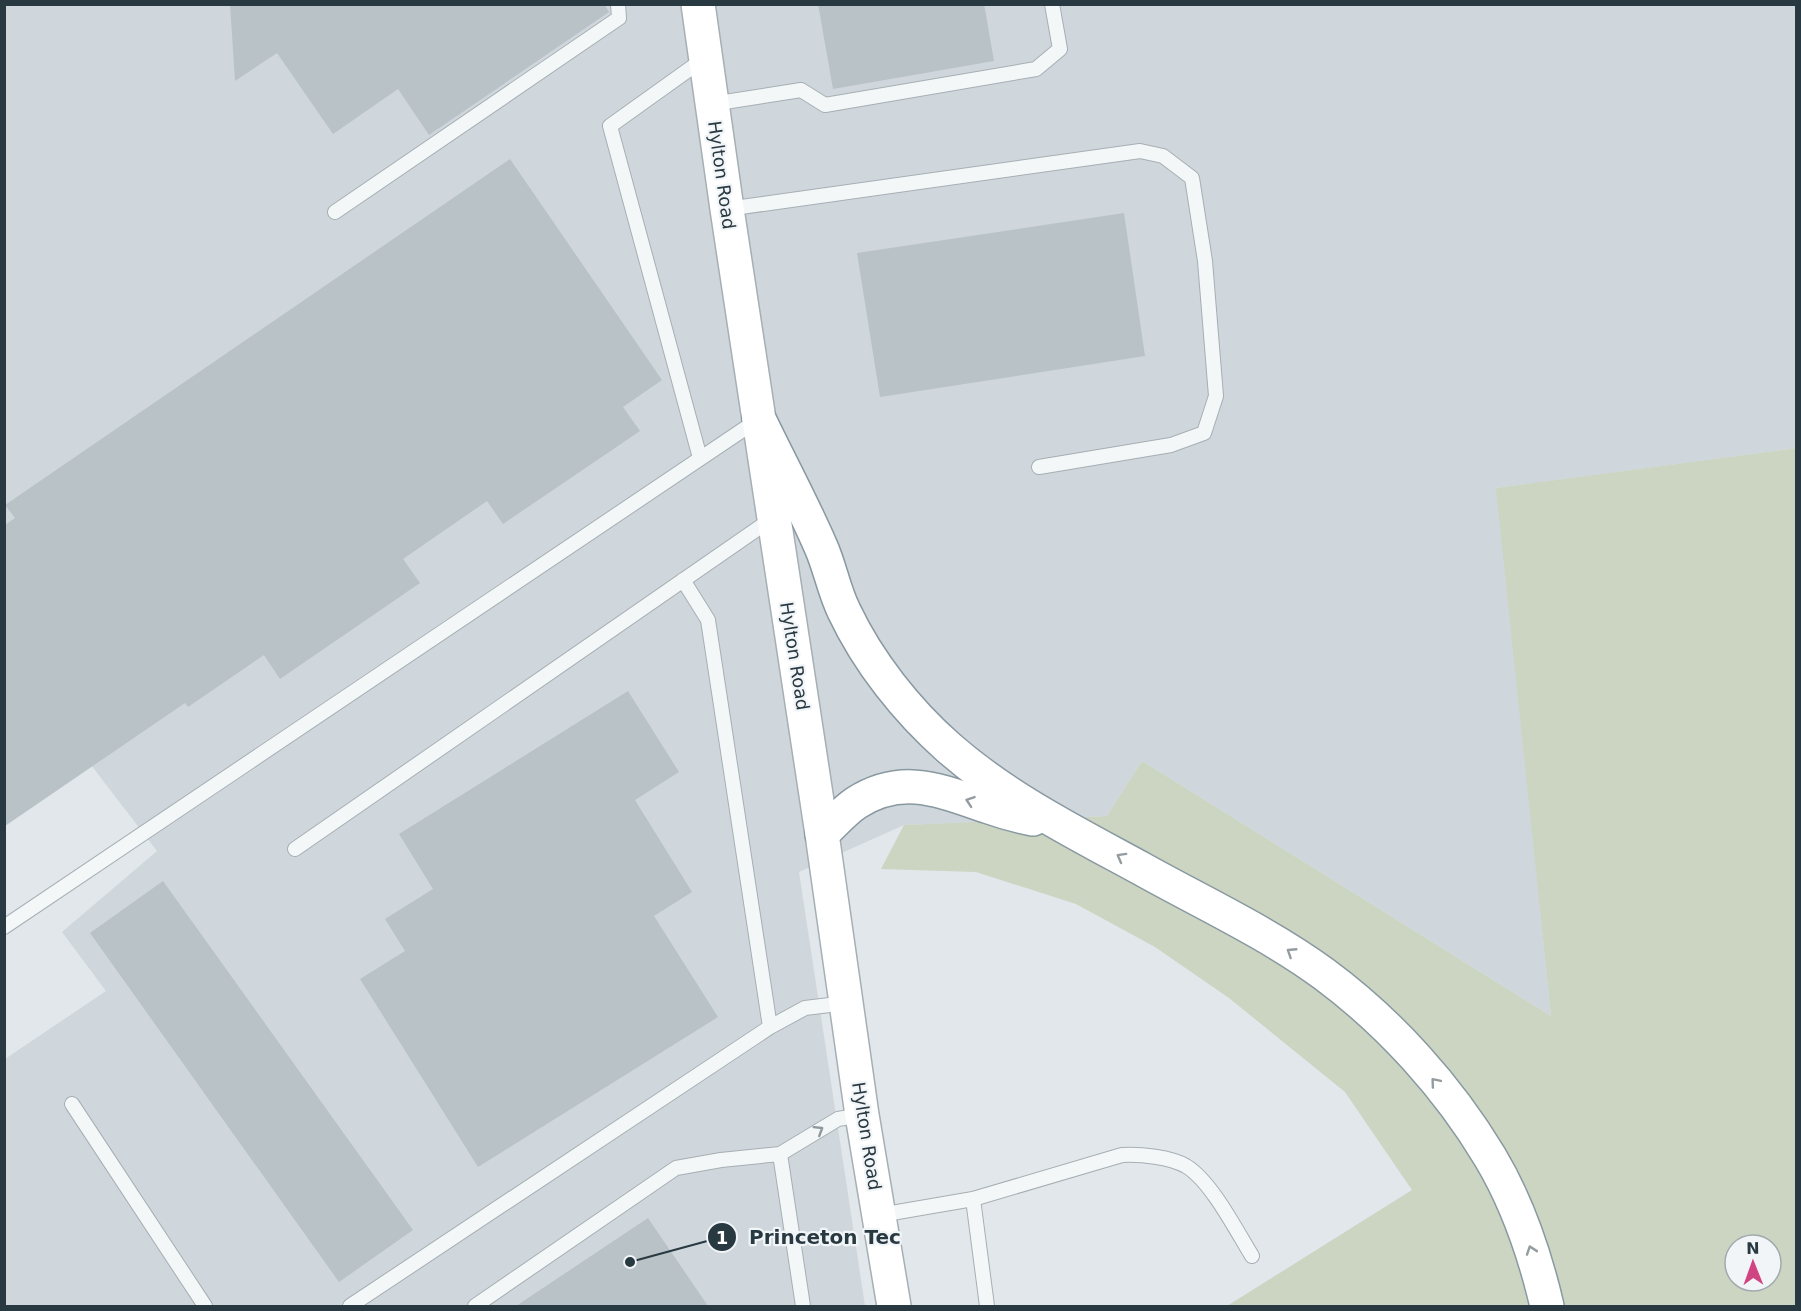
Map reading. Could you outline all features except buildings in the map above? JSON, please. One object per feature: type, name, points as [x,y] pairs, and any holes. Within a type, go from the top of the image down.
[{"type":"main road","name":"Hylton Road","points":[[698,4],[726,208],[775,517],[862,1115],[894,1306]]},
{"type":"main road","points":[[759,419],[822,549],[843,610],[897,694],[928,728],[977,770],[1010,793],[1067,828],[1287,950],[1355,998],[1388,1029],[1443,1091],[1491,1158],[1524,1230],[1547,1306]]},
{"type":"main road","points":[[822,834],[854,804],[873,793],[911,785],[931,788],[995,810],[1067,828]]},
{"type":"lane","points":[[335,212],[619,18],[618,4]]},
{"type":"lane","points":[[712,104],[801,90],[825,105],[1036,69],[1060,49],[1052,4]]},
{"type":"lane","points":[[700,458],[610,126],[705,58]]},
{"type":"lane","points":[[726,208],[1140,151],[1163,156],[1192,178],[1205,261],[1216,396],[1204,434],[1172,445],[1039,467]]},
{"type":"lane","points":[[4,927],[759,419]]},
{"type":"lane","points":[[295,849],[775,517]]},
{"type":"lane","points":[[683,580],[708,620],[770,1027]]},
{"type":"lane","points":[[350,1306],[770,1027],[805,1008],[846,1003]]},
{"type":"lane","points":[[72,1104],[205,1306]]},
{"type":"lane","points":[[475,1306],[676,1168],[721,1160],[780,1154],[838,1119],[862,1115]]},
{"type":"lane","points":[[780,1154],[803,1306]]},
{"type":"lane","points":[[880,1215],[973,1199],[1122,1155],[1140,1154],[1186,1166],[1205,1182],[1252,1256]]},
{"type":"lane","points":[[973,1199],[987,1306]]},
{"type":"shaded area","points":[[5,5],[1796,5],[1796,448],[1497,488],[1551,1016],[1142,761],[1107,816],[904,825],[799,872],[865,1306],[5,1306],[5,1059],[106,991],[62,932],[157,851],[5,653]]},
{"type":"green space","points":[[1796,448],[1796,1306],[1227,1306],[1412,1190],[1345,1092],[1229,998],[1155,947],[1076,904],[976,872],[881,869],[904,825],[1107,816],[1142,761],[1551,1016],[1496,488]]},
{"type":"place","name":"Princeton Tec","points":[[630,1262]]}]
